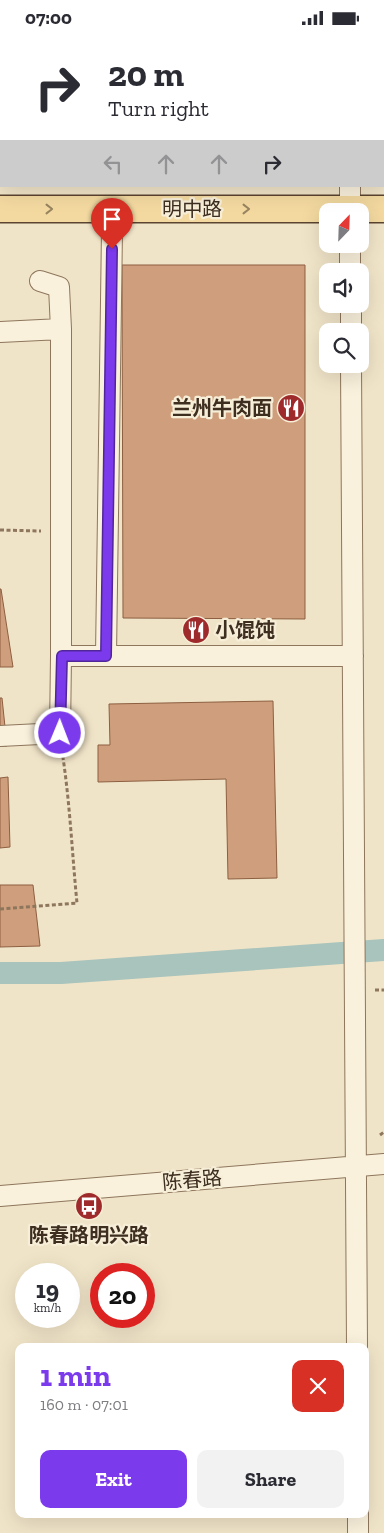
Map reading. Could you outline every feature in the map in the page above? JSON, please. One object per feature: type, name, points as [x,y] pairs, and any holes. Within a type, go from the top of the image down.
[{"type":"main road","name":"明中路","points":[[0,209],[350,202],[384,209]]},
{"type":"street","points":[[106,656],[112,230]]},
{"type":"street","points":[[0,736],[60,733],[62,656],[61,329],[59,287],[40,281]]},
{"type":"street","points":[[0,332],[61,329]]},
{"type":"street","points":[[351,373],[357,1343]]},
{"type":"street","points":[[62,656],[353,656]]},
{"type":"street","name":"陈春路","points":[[0,1196],[384,1164]]},
{"type":"street","points":[[358,1518],[358,1533]]},
{"type":"path","points":[[0,530],[61,531]]},
{"type":"path","points":[[0,909],[77,903],[71,849],[68,789],[60,733]]},
{"type":"path","points":[[375,990],[384,990]]},
{"type":"path","points":[[380,1135],[384,1132]]},
{"type":"building","points":[[122,265],[305,265],[305,619],[123,618]]},
{"type":"building","points":[[1,589],[13,667],[0,667]]},
{"type":"building","points":[[0,698],[2,698],[7,746],[0,746]]},
{"type":"building","points":[[273,701],[277,878],[228,879],[226,779],[98,782],[98,745],[110,745],[109,704]]},
{"type":"building","points":[[8,777],[10,847],[0,848],[0,778]]},
{"type":"building","points":[[0,885],[33,885],[40,946],[0,947]]},
{"type":"waterway","points":[[0,973],[61,973],[384,950]]},
{"type":"place","name":"兰州牛肉面","points":[[291,408]]},
{"type":"place","name":"小馄饨","points":[[196,630]]},
{"type":"place","name":"陈春路明兴路","points":[[89,1206]]},
{"type":"route","points":[[60,733],[62,656],[106,656],[112,249]]}]
